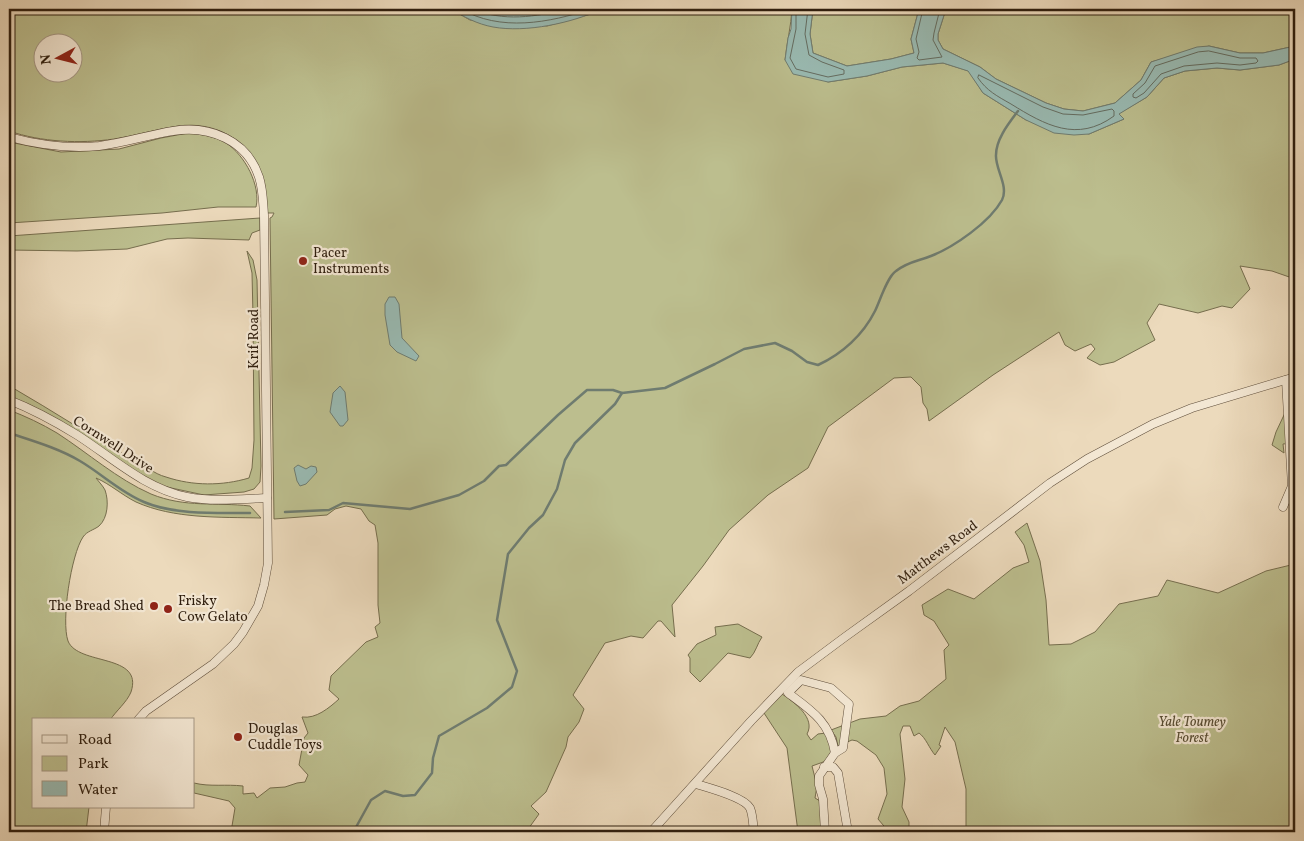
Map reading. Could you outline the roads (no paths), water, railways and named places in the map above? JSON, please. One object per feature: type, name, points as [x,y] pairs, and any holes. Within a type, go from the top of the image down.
[{"type":"street","name":"Krif Road","points":[[9,137],[46,146],[78,147],[118,143],[173,131],[195,129],[225,138],[241,148],[248,156],[259,176],[264,215],[268,498],[266,574],[258,606],[244,632],[234,644],[213,664],[146,711],[140,718]]},
{"type":"street","name":"Matthews Road","points":[[651,832],[798,672],[845,636],[909,592],[1050,483],[1095,455],[1153,424],[1192,408],[1295,377]]},
{"type":"street","points":[[1283,507],[1293,487],[1286,380]]},
{"type":"street","name":"Cornwell Drive","points":[[9,400],[25,406],[77,435],[128,472],[162,489],[187,497],[212,499],[268,498]]},
{"type":"street","points":[[825,832],[819,776],[835,753],[844,748],[849,704],[831,688],[801,680],[788,693],[820,717],[833,740],[835,753]]},
{"type":"street","points":[[824,767],[833,768],[838,773],[848,832]]},
{"type":"street","points":[[696,784],[738,799],[749,806],[754,832]]},
{"type":"street","points":[[104,832],[106,808]]},
{"type":"water","points":[[451,9],[602,9],[577,19],[549,26],[506,29],[487,26]]},
{"type":"water","points":[[792,9],[813,9],[810,34],[813,53],[847,66],[891,59],[914,53],[911,39],[919,9],[946,9],[938,34],[938,40],[943,49],[980,67],[996,79],[1046,103],[1064,109],[1083,111],[1115,103],[1141,80],[1151,62],[1197,47],[1209,46],[1240,53],[1263,53],[1295,46],[1295,59],[1279,65],[1240,70],[1217,68],[1185,71],[1164,78],[1147,97],[1119,114],[1124,119],[1089,134],[1074,135],[1054,133],[1026,120],[983,93],[968,71],[943,63],[902,67],[867,76],[828,82],[793,74],[785,60],[791,29]]},
{"type":"water","points":[[389,297],[395,297],[399,304],[402,338],[419,356],[416,361],[397,352],[390,345],[385,315],[385,304]]},
{"type":"water","points":[[340,386],[345,392],[348,420],[343,426],[340,426],[330,412],[333,393]]},
{"type":"water","points":[[298,465],[306,469],[311,466],[316,467],[317,472],[306,484],[300,486],[294,468]]},
{"type":"waterway","points":[[354,832],[371,800],[385,791],[403,796],[415,795],[432,773],[433,758],[439,736],[487,708],[512,687],[517,671],[497,620],[508,554],[529,528],[543,515],[557,489],[565,460],[575,443],[615,404],[622,393],[665,388],[744,349],[775,343],[792,351],[807,362],[818,365],[827,361],[858,336],[870,320],[887,284],[896,271],[908,264],[940,252],[960,240],[971,233],[996,208],[1004,195],[1003,183],[996,160],[998,143],[1018,111]]},
{"type":"waterway","points":[[285,512],[329,510],[343,503],[410,509],[459,495],[484,481],[499,466],[506,465],[587,390],[613,390],[622,393]]},
{"type":"waterway","points":[[9,433],[72,456],[127,493],[156,506],[182,511],[250,513]]},
{"type":"place","name":"Pacer Instruments","points":[[303,261]]},
{"type":"place","name":"The Bread Shed","points":[[154,606]]},
{"type":"place","name":"Frisky Cow Gelato","points":[[168,609]]},
{"type":"place","name":"Douglas Cuddle Toys","points":[[238,737]]},
{"type":"park label","name":"Yale Toumey Forest","points":[[1192,730]]}]
